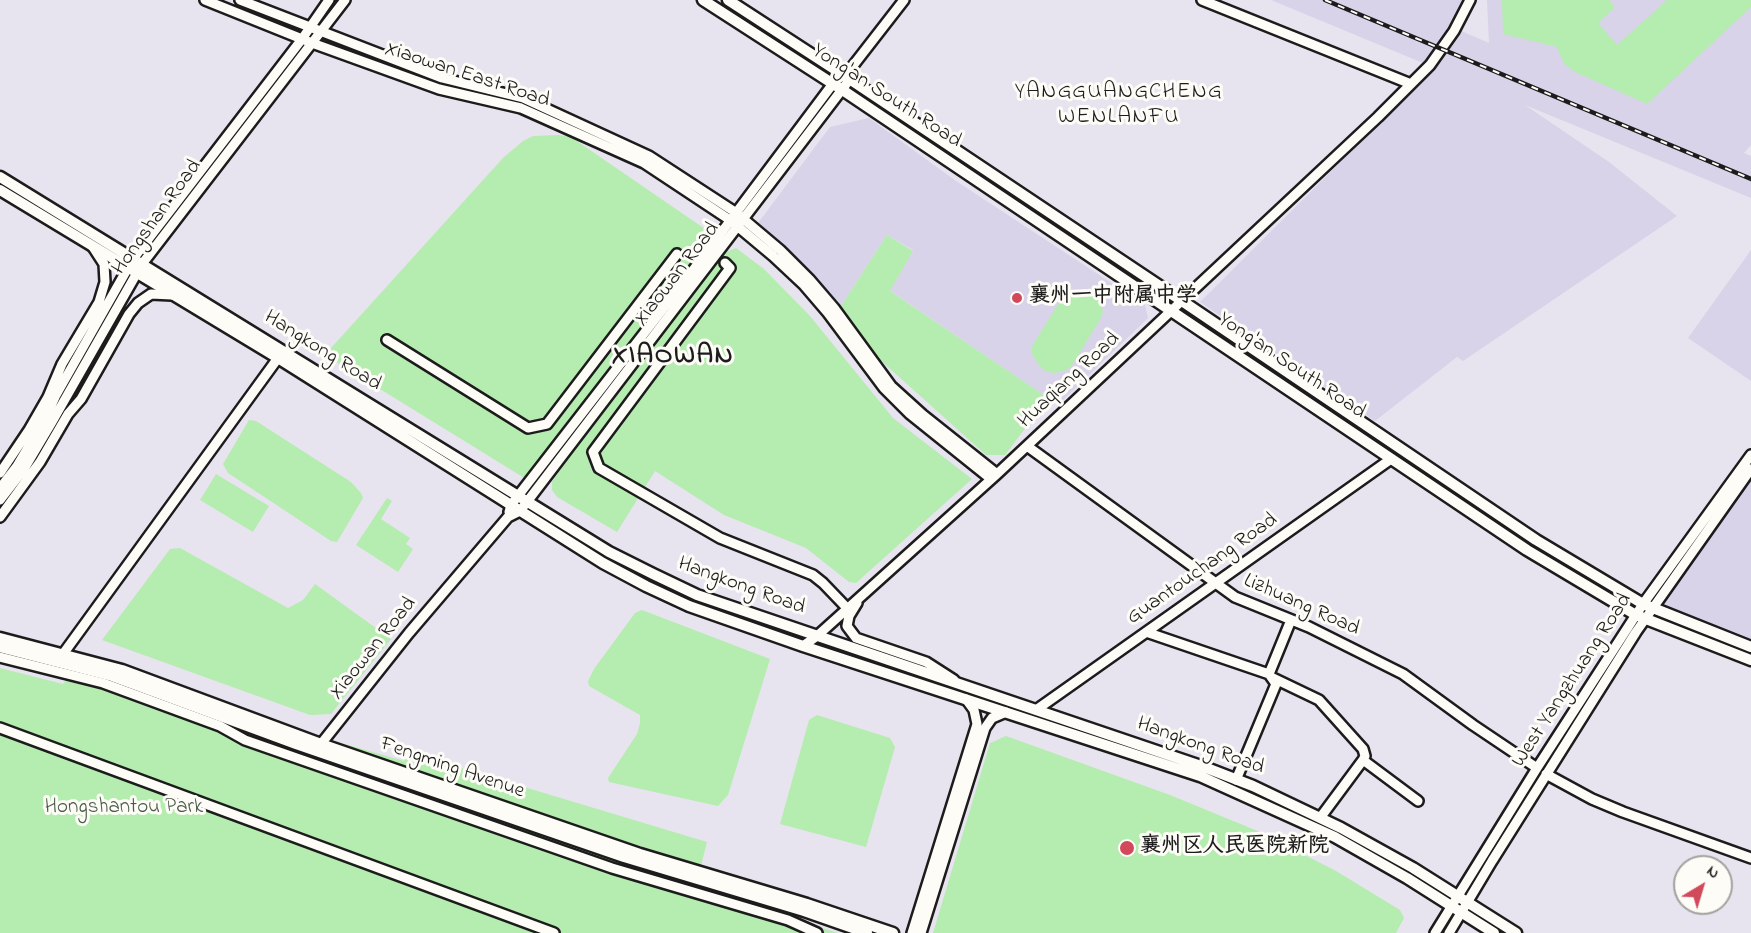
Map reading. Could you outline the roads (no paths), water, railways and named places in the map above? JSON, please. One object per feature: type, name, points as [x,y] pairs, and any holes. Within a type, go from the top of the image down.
[{"type":"main road","name":"Yong'an South Road","points":[[703,0],[1172,310],[1527,550],[1641,617],[1751,660]]},
{"type":"main road","name":"Yong'an South Road","points":[[728,0],[1182,301],[1517,527],[1647,606],[1751,647]]},
{"type":"main road","name":"Hangkong Road","points":[[0,177],[135,266],[519,503],[603,563],[667,596],[803,646],[1182,769],[1271,806],[1335,837],[1494,933]]},
{"type":"main road","name":"Hangkong Road","points":[[0,190],[93,247],[135,266],[172,296],[519,503],[697,596],[1204,767],[1236,780],[1320,818],[1413,867],[1516,933]]},
{"type":"main road","name":"Fengming Avenue","points":[[0,638],[122,670],[318,747]]},
{"type":"main road","name":"Fengming Avenue","points":[[0,647],[112,675],[867,933]]},
{"type":"main road","name":"Fengming Avenue","points":[[700,876],[807,903],[893,933]]},
{"type":"street","name":"Xiaowan East Road","points":[[205,0],[312,43],[439,89],[521,108],[644,163],[737,219]]},
{"type":"street","name":"Xiaowan East Road","points":[[240,0],[442,78],[523,98],[649,156],[737,219],[804,285],[890,395],[910,414],[994,476]]},
{"type":"street","name":"Hongshan Road","points":[[0,488],[17,466],[135,266],[329,0]]},
{"type":"street","name":"Hongshan Road","points":[[0,500],[24,469],[52,422],[135,266],[345,0]]},
{"type":"street","name":"Xiaowan Road","points":[[318,747],[409,633],[519,503],[904,0]]},
{"type":"street","points":[[1202,0],[1411,84]]},
{"type":"street","name":"Huaqiang Road","points":[[803,646],[817,636],[1027,446],[1411,84],[1430,65],[1454,31],[1470,0]]},
{"type":"street","points":[[0,473],[29,430],[48,397],[62,364],[99,302],[105,282],[104,264],[93,247]]},
{"type":"street","points":[[387,340],[528,428],[547,424],[677,254]]},
{"type":"street","points":[[726,263],[730,268],[594,452],[599,468],[720,538],[813,575],[847,608]]},
{"type":"street","points":[[0,517],[40,462],[68,414],[81,399],[129,314],[138,303],[151,294],[172,296]]},
{"type":"street","points":[[63,654],[278,358]]},
{"type":"street","name":"Lizhuang Road","points":[[1027,446],[1234,597],[1291,620],[1403,674],[1537,768]]},
{"type":"street","name":"West Yangzhuang Road","points":[[1449,933],[1647,606],[1751,455]]},
{"type":"street","name":"Guantouchang Road","points":[[1036,710],[1391,459]]},
{"type":"street","name":"West Yangzhuang Road","points":[[1647,606],[1751,470]]},
{"type":"street","points":[[862,594],[849,616],[847,626],[856,638],[926,662],[964,686]]},
{"type":"street","name":"West Yangzhuang Road","points":[[1435,933],[1537,768],[1641,617]]},
{"type":"street","points":[[1270,675],[1291,620]]},
{"type":"street","points":[[1146,632],[1270,675],[1320,700],[1363,749],[1365,756],[1320,818]]},
{"type":"street","points":[[0,657],[103,683],[220,726],[245,740],[649,879],[788,920],[817,933]]},
{"type":"street","points":[[1236,780],[1276,684],[1270,675]]},
{"type":"street","points":[[912,933],[977,724],[974,710],[966,699]]},
{"type":"street","points":[[921,933],[985,728],[992,718],[1006,712]]},
{"type":"street","points":[[0,728],[554,933]]},
{"type":"street","points":[[1363,760],[1418,801]]},
{"type":"street","points":[[1546,774],[1592,799],[1623,812],[1751,858]]},
{"type":"railway","points":[[1325,0],[1751,179]]},
{"type":"place","name":"襄州一中附属中学","points":[[1017,298]]},
{"type":"place","name":"襄州区人民医院新院","points":[[1127,848]]},
{"type":"district","name":"YANGGUANGCHENG WENLANFU","points":[[1119,106]]},
{"type":"district","name":"XIAOWAN","points":[[673,358]]},
{"type":"park label","name":"Hongshantou Park","points":[[124,809]]}]
